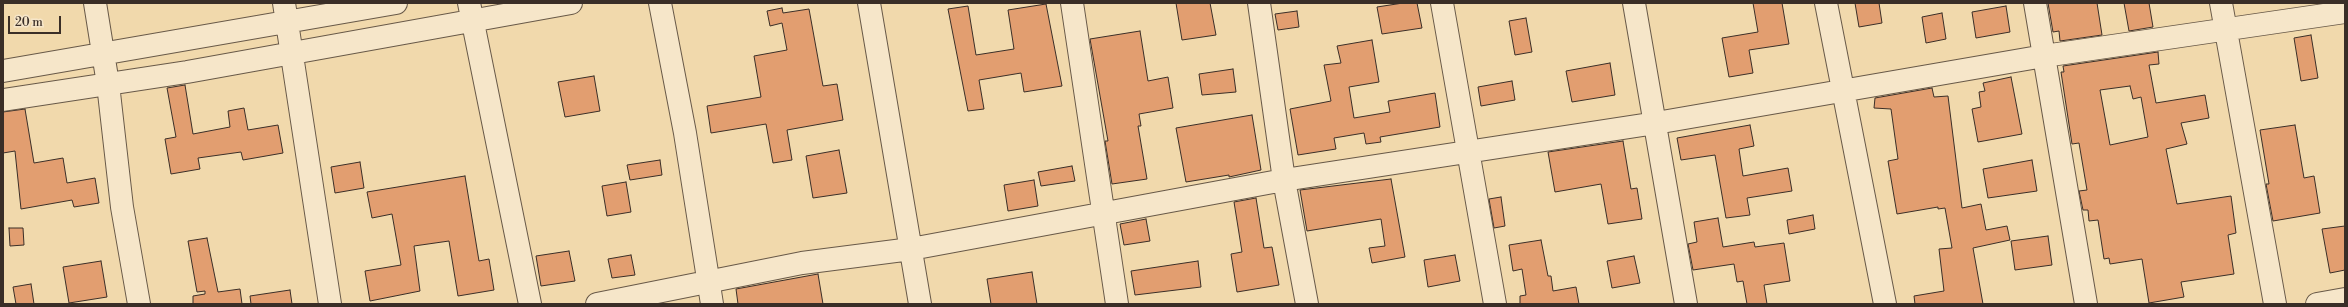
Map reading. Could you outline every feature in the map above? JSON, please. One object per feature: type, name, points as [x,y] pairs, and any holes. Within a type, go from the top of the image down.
[{"type":"street","points":[[95,3],[108,84],[122,207],[139,304]]},
{"type":"street","points":[[3,70],[104,54],[286,13],[396,3]]},
{"type":"street","points":[[3,100],[293,53],[471,12],[571,3]]},
{"type":"street","points":[[660,3],[671,56],[712,304]]},
{"type":"street","points":[[869,3],[920,304]]},
{"type":"street","points":[[1072,3],[1117,304]]},
{"type":"street","points":[[1259,3],[1284,180],[1307,304]]},
{"type":"street","points":[[1442,3],[1495,304]]},
{"type":"street","points":[[1634,3],[1656,122],[1686,304]]},
{"type":"street","points":[[1826,3],[1885,304]]},
{"type":"street","points":[[2035,3],[2086,304]]},
{"type":"street","points":[[2221,3],[2275,304]]},
{"type":"street","points":[[471,12],[530,304]]},
{"type":"street","points":[[597,304],[709,283],[802,263],[911,249],[1284,180],[1656,122],[2044,56],[2345,12]]},
{"type":"street","points":[[286,13],[330,304]]},
{"type":"street","points":[[2317,304],[2345,299]]},
{"type":"building","points":[[1176,3],[1210,3],[1216,35],[1182,40]]},
{"type":"building","points":[[1403,3],[1417,3],[1422,28],[1382,34],[1377,7]]},
{"type":"building","points":[[1753,3],[1782,3],[1789,44],[1749,50],[1753,73],[1729,77],[1722,38],[1758,32]]},
{"type":"building","points":[[1855,3],[1879,3],[1882,23],[1859,27]]},
{"type":"building","points":[[2048,3],[2097,3],[2102,35],[2060,41],[2059,31],[2053,32]]},
{"type":"building","points":[[2124,3],[2149,3],[2153,27],[2129,31]]},
{"type":"building","points":[[1046,4],[1062,86],[1024,92],[1021,73],[979,80],[984,109],[968,111],[948,9],[968,6],[976,55],[1014,49],[1008,10]]},
{"type":"building","points":[[2006,6],[2010,32],[1976,38],[1972,12]]},
{"type":"building","points":[[782,8],[783,13],[809,9],[823,86],[837,84],[843,120],[787,130],[792,160],[773,163],[766,124],[711,133],[707,106],[761,97],[754,56],[787,50],[782,23],[770,26],[767,11]]},
{"type":"building","points":[[1297,11],[1299,27],[1278,30],[1275,14]]},
{"type":"building","points":[[1942,13],[1946,39],[1926,43],[1922,17]]},
{"type":"building","points":[[1526,18],[1532,52],[1515,55],[1509,21]]},
{"type":"building","points":[[1140,31],[1148,81],[1168,77],[1173,108],[1139,114],[1141,126],[1138,126],[1147,179],[1112,184],[1105,141],[1108,141],[1090,39]]},
{"type":"building","points":[[2311,35],[2318,78],[2301,81],[2294,38]]},
{"type":"building","points":[[1372,40],[1379,82],[1349,87],[1354,118],[1390,112],[1388,101],[1435,93],[1440,127],[1380,137],[1381,142],[1366,144],[1364,133],[1334,138],[1336,149],[1298,155],[1290,109],[1331,101],[1324,65],[1341,63],[1337,46]]},
{"type":"building","points":[[2158,52],[2159,64],[2149,65],[2156,103],[2205,95],[2209,118],[2181,123],[2187,144],[2166,149],[2177,204],[2231,196],[2236,233],[2228,235],[2234,274],[2181,282],[2184,297],[2149,303],[2142,259],[2110,264],[2109,258],[2104,259],[2098,220],[2089,221],[2088,210],[2083,210],[2079,191],[2087,190],[2079,143],[2072,144],[2061,72],[2064,72],[2063,66]],"holes":[[[2130,86],[2133,99],[2141,97],[2148,137],[2110,145],[2100,90]]]},
{"type":"building","points":[[1610,63],[1615,95],[1572,102],[1566,71]]},
{"type":"building","points":[[1233,69],[1236,92],[1202,95],[1199,74]]},
{"type":"building","points":[[594,76],[600,111],[565,117],[558,82]]},
{"type":"building","points":[[2011,77],[2022,134],[1978,142],[1972,109],[1981,107],[1979,92],[1985,91],[1983,83]]},
{"type":"building","points":[[1512,81],[1515,100],[1481,106],[1478,87]]},
{"type":"building","points":[[185,85],[193,134],[230,127],[228,111],[244,108],[248,130],[278,125],[283,153],[243,160],[241,152],[198,158],[200,169],[171,174],[165,139],[176,137],[167,88]]},
{"type":"building","points":[[1932,88],[1934,97],[1948,96],[1962,208],[1981,204],[1986,230],[2007,226],[2010,240],[1973,248],[1983,304],[1915,304],[1914,296],[1944,291],[1939,249],[1952,248],[1945,208],[1938,209],[1938,207],[1897,214],[1888,161],[1898,159],[1891,109],[1874,108],[1875,98]]},
{"type":"building","points":[[25,109],[34,163],[63,158],[67,183],[95,178],[99,203],[74,207],[72,200],[21,209],[15,151],[3,153],[3,112]]},
{"type":"building","points":[[1252,115],[1261,170],[1229,177],[1229,175],[1186,182],[1176,128]]},
{"type":"building","points":[[1750,125],[1754,146],[1739,149],[1743,176],[1788,168],[1792,191],[1747,198],[1750,215],[1726,218],[1715,155],[1681,160],[1677,138]]},
{"type":"building","points":[[2295,125],[2304,178],[2314,176],[2320,213],[2273,221],[2266,184],[2269,184],[2260,130]]},
{"type":"building","points":[[1623,141],[1631,189],[1637,188],[1642,219],[1608,224],[1601,184],[1555,192],[1548,152]]},
{"type":"building","points":[[839,150],[847,193],[813,198],[806,156]]},
{"type":"building","points":[[660,160],[662,175],[630,180],[627,165]]},
{"type":"building","points":[[2032,160],[2037,191],[1988,198],[1983,169]]},
{"type":"building","points":[[360,162],[364,188],[335,193],[331,167]]},
{"type":"building","points":[[1072,166],[1075,181],[1041,186],[1038,172]]},
{"type":"building","points":[[465,176],[479,261],[489,259],[494,290],[458,296],[449,241],[414,246],[420,291],[370,301],[365,271],[401,265],[392,214],[372,218],[367,192]]},
{"type":"building","points":[[1391,179],[1405,257],[1372,263],[1369,248],[1385,246],[1381,219],[1307,231],[1300,190]]},
{"type":"building","points":[[1034,180],[1038,206],[1008,211],[1004,185]]},
{"type":"building","points":[[626,182],[631,212],[607,216],[602,186]]},
{"type":"building","points":[[1501,197],[1505,226],[1494,228],[1489,199]]},
{"type":"building","points":[[1256,198],[1264,248],[1272,247],[1279,285],[1237,292],[1231,254],[1242,252],[1234,202]]},
{"type":"building","points":[[1813,215],[1815,229],[1789,234],[1787,220]]},
{"type":"building","points":[[1718,218],[1723,247],[1754,242],[1755,247],[1784,243],[1790,281],[1764,285],[1767,304],[1747,304],[1743,281],[1737,282],[1734,264],[1693,270],[1688,244],[1697,242],[1694,222]]},
{"type":"building","points":[[1146,219],[1150,241],[1124,245],[1120,224]]},
{"type":"building","points":[[2345,226],[2345,270],[2330,273],[2322,229]]},
{"type":"building","points":[[9,228],[23,228],[24,245],[10,246]]},
{"type":"building","points":[[2048,236],[2052,265],[2015,270],[2011,241]]},
{"type":"building","points":[[207,238],[218,292],[240,289],[242,304],[193,304],[193,296],[205,294],[205,291],[197,292],[188,241]]},
{"type":"building","points":[[1541,240],[1548,276],[1551,276],[1553,291],[1576,287],[1579,304],[1520,304],[1520,296],[1526,295],[1522,269],[1513,271],[1509,245]]},
{"type":"building","points":[[569,251],[575,281],[541,286],[536,256]]},
{"type":"building","points":[[631,255],[635,275],[612,278],[608,259]]},
{"type":"building","points":[[1455,255],[1460,281],[1428,287],[1424,260]]},
{"type":"building","points":[[1634,256],[1640,283],[1612,288],[1607,261]]},
{"type":"building","points":[[101,261],[107,297],[69,303],[63,267]]},
{"type":"building","points":[[1198,261],[1201,287],[1135,295],[1131,271]]},
{"type":"building","points":[[1032,272],[1037,304],[991,304],[987,279]]},
{"type":"building","points":[[818,274],[823,304],[738,304],[736,289]]},
{"type":"building","points":[[31,284],[34,304],[16,304],[13,287]]},
{"type":"building","points":[[290,290],[292,304],[251,304],[250,296]]}]
